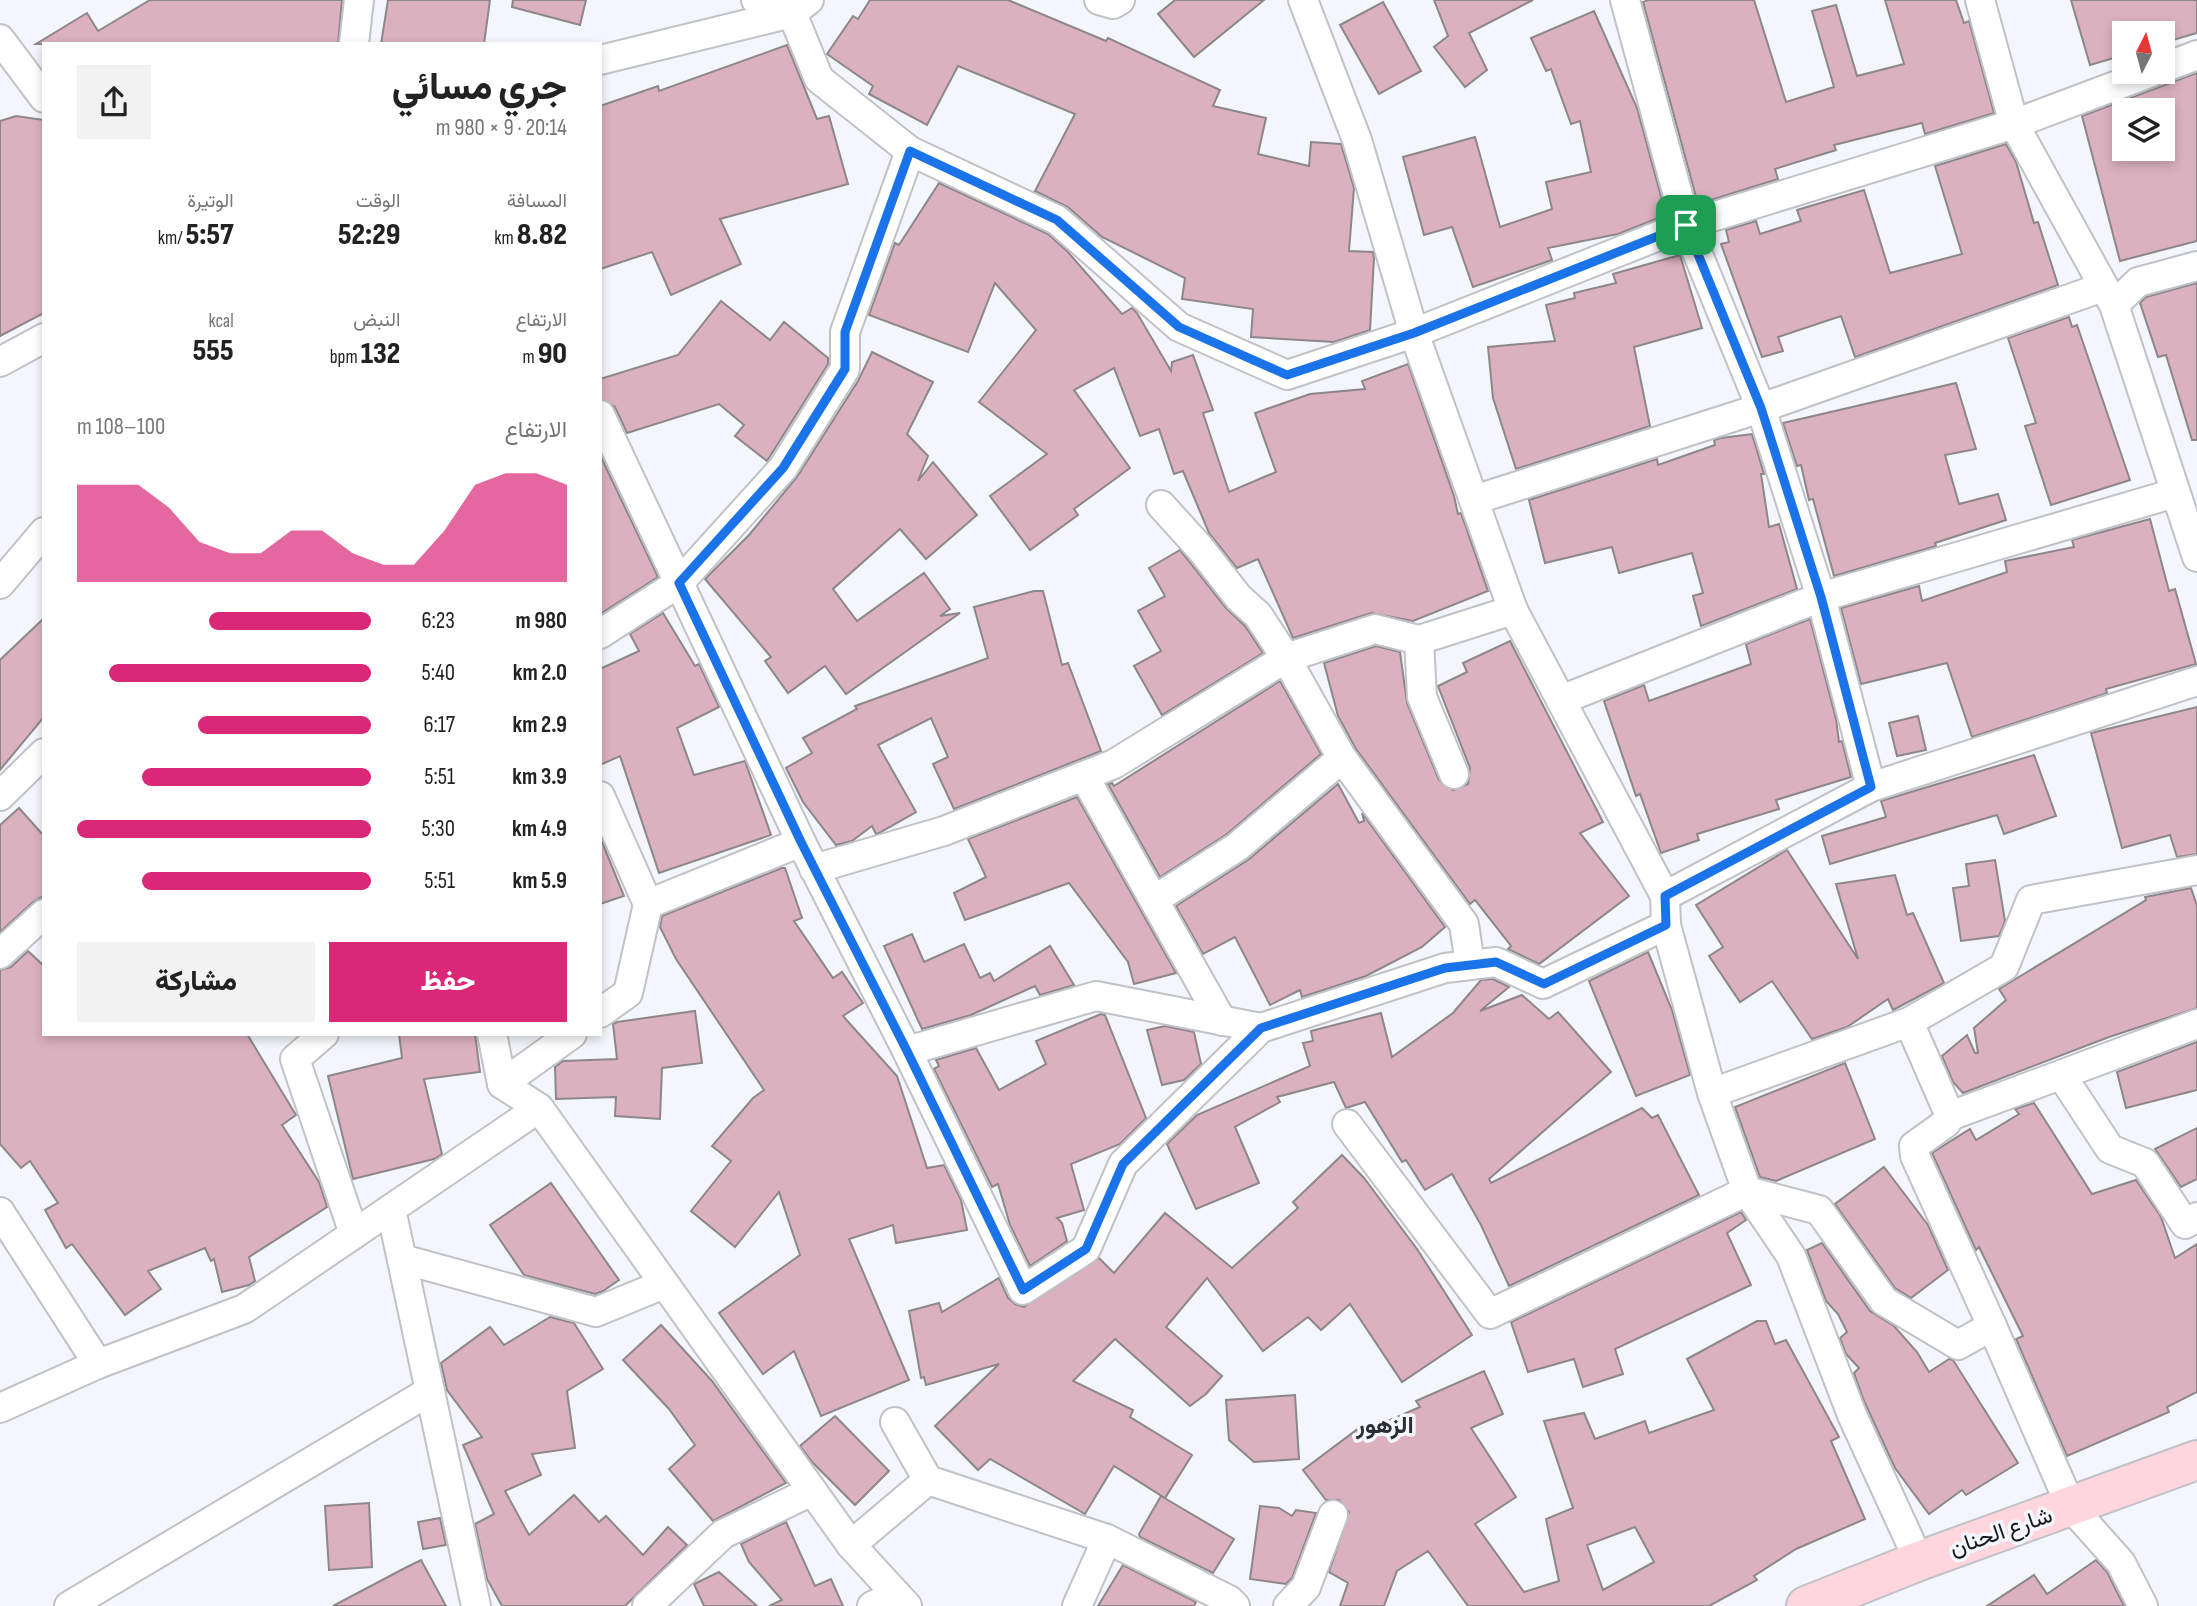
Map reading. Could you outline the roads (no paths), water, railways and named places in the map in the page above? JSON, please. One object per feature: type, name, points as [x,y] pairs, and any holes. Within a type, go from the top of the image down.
[{"type":"main road","name":"شارع الحنان","points":[[1806,1606],[1919,1561],[2197,1460]]},
{"type":"street","points":[[354,42],[359,0]]},
{"type":"street","points":[[756,0],[801,6]]},
{"type":"street","points":[[1098,0],[1113,5],[1120,0]]},
{"type":"street","points":[[1303,0],[1357,140],[1414,333],[1513,610],[1665,896],[1666,925],[1712,1093],[1747,1191],[1791,1256],[1852,1416],[1919,1561]]},
{"type":"street","points":[[1625,0],[1686,225],[1761,408],[1821,597],[1871,787]]},
{"type":"street","points":[[1980,0],[2014,124],[2109,296],[2197,557]]},
{"type":"street","points":[[602,59],[801,6]]},
{"type":"street","points":[[801,6],[819,79],[910,151],[1057,220],[1179,327],[1287,375],[1414,333],[1686,225],[2014,124],[2120,84]]},
{"type":"street","points":[[0,39],[42,95]]},
{"type":"street","points":[[2175,63],[2197,55]]},
{"type":"street","points":[[602,633],[679,583],[783,468],[845,369],[845,332],[910,151]]},
{"type":"street","points":[[1474,500],[2109,296],[2138,282],[2197,266]]},
{"type":"street","points":[[0,362],[42,339]]},
{"type":"street","points":[[602,419],[814,869],[907,1051],[1023,1290],[1086,1249],[1123,1164],[1261,1028],[1445,968],[1496,962],[1544,984],[1666,925]]},
{"type":"street","points":[[1561,700],[1821,597],[2175,492]]},
{"type":"street","points":[[1161,505],[1239,598],[1258,615],[1286,658],[1342,758],[1464,924],[1470,965]]},
{"type":"street","points":[[0,584],[42,537]]},
{"type":"street","points":[[814,869],[944,831],[1114,764],[1286,658],[1375,629],[1419,640],[1513,610]]},
{"type":"street","points":[[1419,640],[1422,697],[1454,774]]},
{"type":"street","points":[[1665,896],[1871,787],[2197,681]]},
{"type":"street","points":[[0,796],[42,755]]},
{"type":"street","points":[[1154,900],[1237,847],[1342,758]]},
{"type":"street","points":[[1084,776],[1222,1021]]},
{"type":"street","points":[[602,800],[648,904],[628,993],[602,1012]]},
{"type":"street","points":[[648,904],[801,842]]},
{"type":"street","points":[[1712,1093],[1909,1022],[2004,967],[2031,900],[2197,870]]},
{"type":"street","points":[[0,954],[42,916]]},
{"type":"street","points":[[907,1051],[1096,996],[1261,1028]]},
{"type":"street","points":[[1909,1022],[1950,1116]]},
{"type":"street","points":[[2143,1606],[2122,1563],[2071,1507],[1915,1156],[1914,1146],[1946,1123],[1950,1116],[2197,1024]]},
{"type":"street","points":[[322,1036],[295,1059],[354,1234]]},
{"type":"street","points":[[492,1036],[502,1084],[539,1108],[892,1602]]},
{"type":"street","points":[[502,1084],[569,1036]]},
{"type":"street","points":[[2062,1076],[2110,1149],[2145,1163],[2185,1224],[2197,1217]]},
{"type":"street","points":[[0,1408],[98,1364],[244,1309],[539,1108]]},
{"type":"street","points":[[1347,1124],[1490,1314],[1747,1191],[1819,1210],[1884,1301],[1958,1345],[1992,1326]]},
{"type":"street","points":[[391,1209],[476,1606]]},
{"type":"street","points":[[0,1212],[98,1364]]},
{"type":"street","points":[[402,1259],[596,1312],[664,1284]]},
{"type":"street","points":[[69,1606],[430,1391]]},
{"type":"street","points":[[895,1422],[928,1480],[1107,1539],[1229,1600],[1234,1606]]},
{"type":"street","points":[[851,1545],[928,1480]]},
{"type":"street","points":[[647,1606],[723,1534],[812,1491]]},
{"type":"street","points":[[1288,1606],[1306,1587],[1333,1515]]},
{"type":"street","points":[[1077,1606],[1107,1539]]},
{"type":"district","name":"الزهور","points":[[1385,1425]]}]
